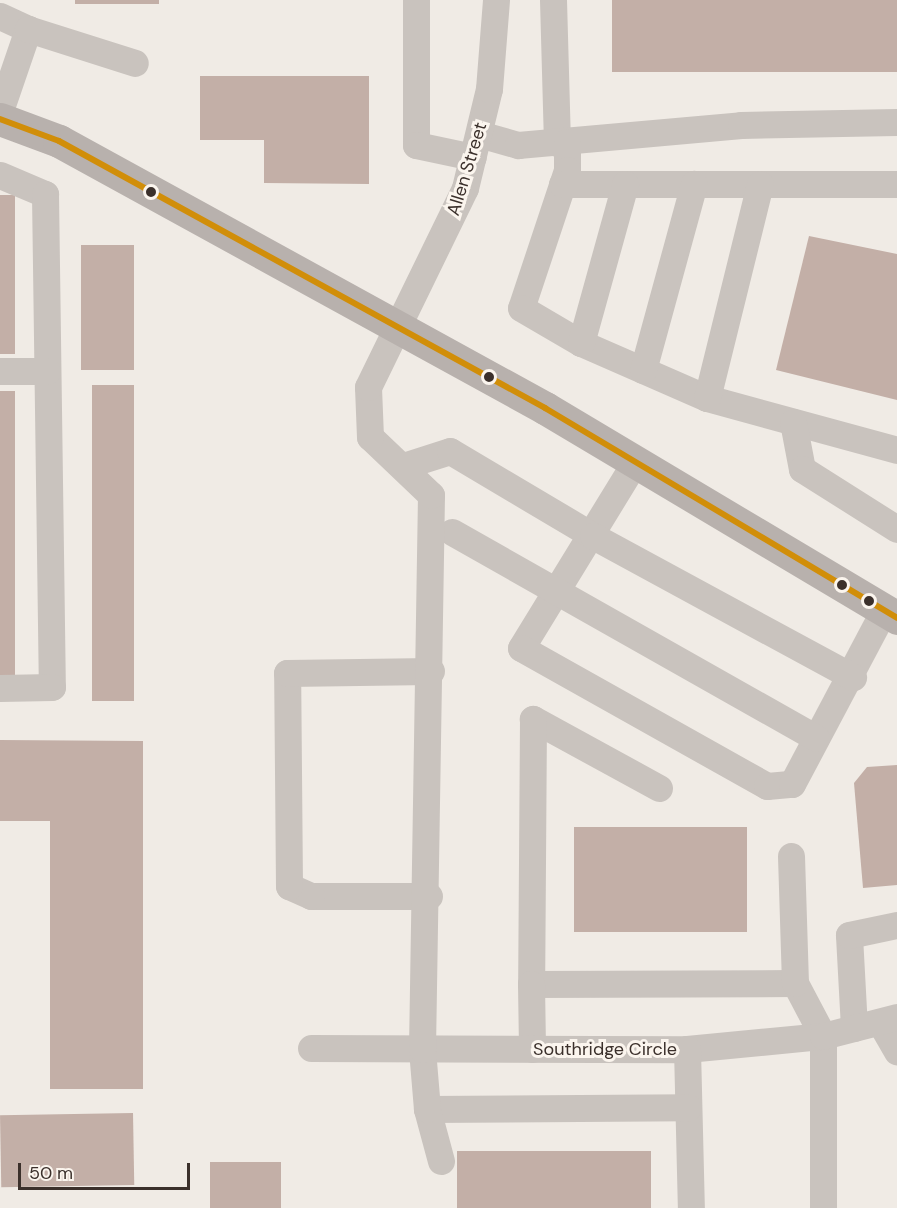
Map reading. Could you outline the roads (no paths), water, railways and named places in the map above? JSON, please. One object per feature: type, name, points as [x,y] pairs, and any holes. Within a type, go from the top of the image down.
[{"type":"main road","points":[[0,119],[59,141],[397,326],[635,462],[891,614]]},
{"type":"street","points":[[416,0],[416,145],[518,145],[741,125],[897,122]]},
{"type":"street","name":"Allen Street","points":[[441,1161],[427,1109],[423,1049],[429,896],[431,495],[370,437],[368,387],[453,218],[476,145],[496,0]]},
{"type":"street","points":[[553,0],[562,142],[562,184],[521,308],[581,343],[707,398],[897,450]]},
{"type":"street","points":[[0,16],[28,29],[135,63]]},
{"type":"street","points":[[0,111],[28,29]]},
{"type":"street","points":[[0,175],[45,194],[52,687],[0,688]]},
{"type":"street","points":[[562,184],[897,184]]},
{"type":"street","points":[[581,343],[625,184]]},
{"type":"street","points":[[644,370],[694,184]]},
{"type":"street","points":[[707,398],[760,184]]},
{"type":"street","points":[[0,371],[47,371]]},
{"type":"street","points":[[793,422],[802,469],[897,529]]},
{"type":"street","points":[[403,466],[450,451],[593,536],[853,677]]},
{"type":"street","points":[[635,462],[593,536],[521,648],[767,786],[792,784],[816,738],[891,614]]},
{"type":"street","points":[[452,532],[816,738]]},
{"type":"street","points":[[429,896],[311,896],[289,886],[287,673],[431,671]]},
{"type":"street","points":[[532,1049],[533,719],[659,788]]},
{"type":"street","points":[[791,856],[795,983],[823,1036],[823,1208]]},
{"type":"street","points":[[854,1028],[849,935],[897,925]]},
{"type":"street","points":[[531,984],[795,983]]},
{"type":"street","points":[[888,1020],[897,1052]]},
{"type":"street","name":"Southridge Circle","points":[[311,1047],[687,1049],[823,1036],[888,1020]]},
{"type":"street","points":[[687,1049],[691,1208]]},
{"type":"street","points":[[427,1109],[688,1107]]}]
